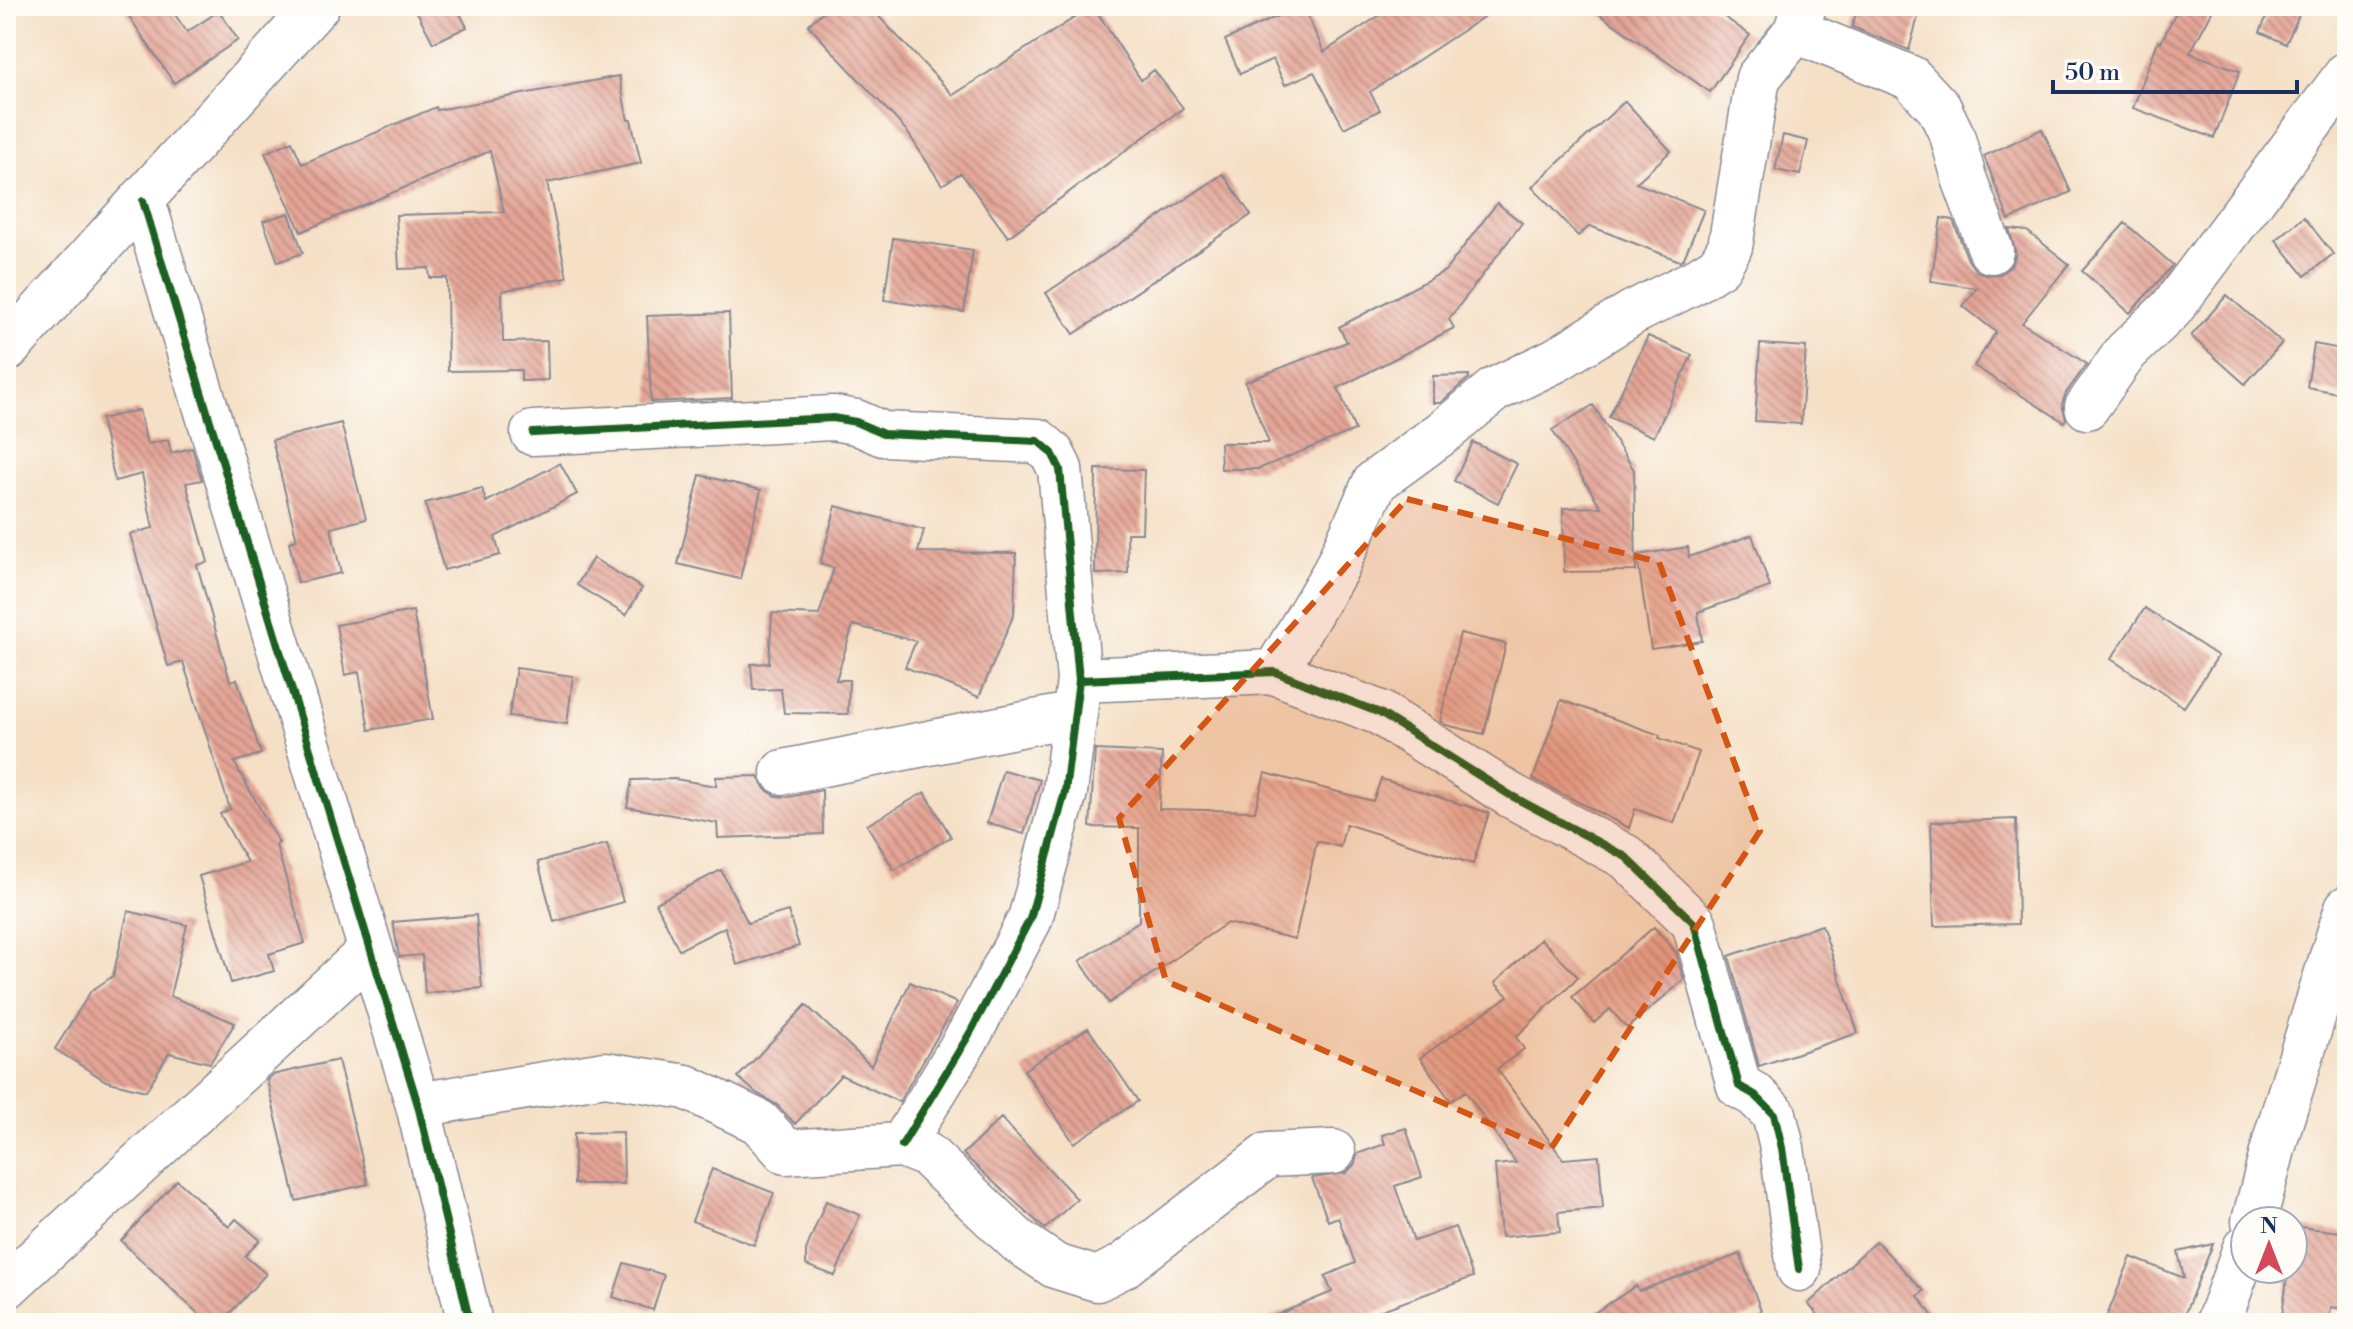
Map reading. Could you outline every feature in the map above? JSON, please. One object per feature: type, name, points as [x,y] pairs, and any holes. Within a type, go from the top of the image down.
[{"type":"street","points":[[7,345],[143,201],[300,13]]},
{"type":"street","points":[[1275,672],[1335,571],[1375,482],[1494,390],[1556,360],[1632,313],[1719,266],[1730,247],[1758,78],[1800,19],[1911,78],[1939,108],[1952,135],[1991,251]]},
{"type":"street","points":[[2087,407],[2126,352],[2171,309],[2347,74]]},
{"type":"street","points":[[143,201],[418,1105],[470,1323]]},
{"type":"street","points":[[533,433],[813,417],[856,422],[883,434],[1038,441],[1052,453],[1060,469],[1077,697],[1065,792],[1030,919],[970,1033],[902,1145]]},
{"type":"street","points":[[783,772],[1077,697],[1275,672],[1380,713],[1510,795],[1626,857],[1694,923],[1739,1086],[1755,1095],[1774,1114],[1782,1148],[1799,1269]]},
{"type":"street","points":[[2258,1205],[2347,908]]},
{"type":"street","points":[[6,1287],[371,950]]},
{"type":"street","points":[[418,1105],[605,1074],[686,1087],[759,1122],[786,1152],[902,1145],[927,1155],[1018,1241],[1055,1266],[1097,1279],[1123,1266],[1268,1155],[1333,1152]]},
{"type":"street","points":[[2218,1323],[2232,1285]]},
{"type":"highlighted area","points":[[1407,499],[1659,562],[1760,831],[1550,1150],[1166,981],[1119,818]]},
{"type":"building","points":[[122,6],[169,6],[187,32],[219,11],[238,40],[174,83]]},
{"type":"building","points":[[414,6],[456,6],[467,27],[433,43]]},
{"type":"building","points":[[829,6],[869,6],[953,95],[1093,6],[1141,80],[1154,70],[1183,108],[1008,237],[961,173],[942,185],[906,130],[808,25]]},
{"type":"building","points":[[1303,6],[1324,52],[1394,6],[1500,6],[1370,92],[1380,110],[1344,128],[1314,72],[1285,85],[1273,59],[1240,74],[1225,40]]},
{"type":"building","points":[[1588,6],[1709,6],[1750,35],[1710,92]]},
{"type":"building","points":[[1858,6],[1921,6],[1909,50],[1852,27]]},
{"type":"building","points":[[2179,6],[2215,6],[2190,53],[2240,71],[2214,138],[2133,108],[2158,41],[2161,42]]},
{"type":"building","points":[[2271,6],[2303,6],[2286,44],[2260,32]]},
{"type":"building","points":[[619,76],[641,163],[547,183],[567,277],[502,291],[503,342],[547,341],[548,380],[521,381],[521,370],[448,371],[447,278],[430,278],[429,268],[399,269],[396,215],[504,212],[490,151],[301,232],[265,153],[292,141],[302,164],[436,107],[437,110]]},
{"type":"building","points":[[1625,101],[1671,151],[1636,183],[1704,210],[1680,261],[1590,226],[1578,236],[1532,187]]},
{"type":"building","points":[[2042,129],[2071,192],[2009,220],[1984,156]]},
{"type":"building","points":[[1783,135],[1808,141],[1800,175],[1775,170]]},
{"type":"building","points":[[1223,174],[1251,215],[1074,334],[1046,293]]},
{"type":"building","points":[[1497,203],[1522,223],[1449,319],[1454,328],[1338,388],[1355,430],[1258,469],[1221,469],[1220,443],[1269,443],[1245,382],[1347,342],[1339,327],[1445,271]]},
{"type":"building","points":[[289,213],[303,253],[278,262],[263,221]]},
{"type":"building","points":[[2304,217],[2333,254],[2305,276],[2276,240]]},
{"type":"building","points":[[1941,218],[1953,220],[1968,260],[1976,271],[1986,275],[2000,274],[2011,266],[2016,254],[2009,229],[2027,231],[2069,264],[2022,323],[2087,364],[2066,393],[2062,404],[2064,422],[1974,366],[1996,332],[1963,306],[1977,288],[1931,281]]},
{"type":"building","points":[[2125,223],[2173,265],[2130,313],[2082,271]]},
{"type":"building","points":[[893,238],[973,250],[964,312],[884,300]]},
{"type":"building","points":[[2227,295],[2282,343],[2245,384],[2191,336]]},
{"type":"building","points":[[729,313],[732,398],[651,402],[647,316]]},
{"type":"building","points":[[1648,336],[1692,355],[1654,437],[1609,417]]},
{"type":"building","points":[[1760,344],[1806,347],[1801,424],[1755,421]]},
{"type":"building","points":[[2314,344],[2347,350],[2347,395],[2307,387]]},
{"type":"building","points":[[1469,375],[1440,403],[1433,403],[1433,376]]},
{"type":"building","points":[[1593,405],[1634,470],[1636,571],[1564,572],[1563,508],[1601,507],[1552,430]]},
{"type":"building","points":[[139,410],[147,444],[168,440],[171,453],[192,448],[202,480],[186,483],[208,562],[197,565],[230,681],[237,679],[261,754],[234,762],[279,843],[276,845],[305,943],[269,954],[274,971],[231,983],[199,876],[247,862],[220,814],[230,809],[183,662],[168,666],[130,534],[153,528],[142,474],[115,481],[101,419]]},
{"type":"building","points":[[341,423],[366,519],[331,528],[341,573],[298,583],[289,542],[297,540],[272,440]]},
{"type":"building","points":[[1473,442],[1517,464],[1498,503],[1454,481]]},
{"type":"building","points":[[560,463],[577,494],[495,537],[500,555],[444,570],[425,503],[482,488],[486,502]]},
{"type":"building","points":[[1096,469],[1144,470],[1142,533],[1127,533],[1128,573],[1095,574]]},
{"type":"building","points":[[700,475],[761,490],[740,579],[678,564]]},
{"type":"building","points":[[836,506],[924,530],[918,552],[1016,553],[1014,614],[979,697],[905,667],[916,641],[853,625],[836,680],[849,680],[848,714],[784,713],[781,689],[753,690],[751,664],[769,663],[772,613],[819,615],[834,568],[820,564]]},
{"type":"building","points":[[1752,535],[1770,587],[1698,612],[1702,641],[1651,649],[1637,555],[1688,547],[1689,557]]},
{"type":"building","points":[[593,558],[642,588],[626,615],[577,585]]},
{"type":"building","points":[[2145,608],[2218,656],[2184,707],[2111,659]]},
{"type":"building","points":[[413,611],[433,719],[369,730],[359,672],[345,675],[336,625]]},
{"type":"building","points":[[1460,633],[1506,644],[1484,734],[1440,721]]},
{"type":"building","points":[[516,668],[573,676],[567,724],[509,716]]},
{"type":"building","points":[[1561,700],[1699,752],[1674,823],[1635,809],[1629,828],[1533,779]]},
{"type":"building","points":[[1095,750],[1162,753],[1159,809],[1255,811],[1265,773],[1373,801],[1381,779],[1489,813],[1473,864],[1346,824],[1340,847],[1317,841],[1295,939],[1227,923],[1109,1003],[1080,961],[1139,921],[1139,828],[1090,827]]},
{"type":"building","points":[[1003,770],[1040,780],[1024,834],[987,823]]},
{"type":"building","points":[[758,776],[765,789],[776,796],[788,797],[822,790],[823,834],[718,838],[717,823],[627,807],[632,780],[675,779],[716,786],[716,777]]},
{"type":"building","points":[[925,792],[951,837],[894,870],[867,825]]},
{"type":"building","points":[[2016,819],[2018,924],[1934,926],[1931,822]]},
{"type":"building","points":[[607,844],[623,902],[554,922],[538,862]]},
{"type":"building","points":[[721,870],[748,923],[788,911],[799,946],[737,965],[725,927],[679,950],[656,903]]},
{"type":"building","points":[[128,911],[187,925],[170,996],[235,1023],[210,1063],[169,1053],[146,1091],[106,1081],[55,1049],[91,991],[113,976]]},
{"type":"building","points":[[476,915],[482,988],[425,993],[422,955],[399,957],[393,922]]},
{"type":"building","points":[[1822,925],[1858,1033],[1759,1066],[1729,956]]},
{"type":"building","points":[[1654,927],[1676,952],[1684,980],[1627,1028],[1610,1009],[1594,1023],[1572,997]]},
{"type":"building","points":[[1541,939],[1578,977],[1516,1037],[1524,1049],[1497,1069],[1563,1159],[1599,1156],[1603,1208],[1558,1212],[1560,1232],[1501,1237],[1495,1165],[1516,1163],[1465,1091],[1451,1101],[1420,1058],[1508,996],[1495,983]]},
{"type":"building","points":[[910,982],[957,1003],[899,1102],[841,1075],[795,1124],[777,1105],[738,1077],[806,1005],[871,1066]]},
{"type":"building","points":[[1088,1028],[1138,1101],[1074,1143],[1024,1070]]},
{"type":"building","points":[[338,1060],[368,1184],[296,1201],[267,1080],[272,1075]]},
{"type":"building","points":[[1001,1118],[1077,1199],[1045,1229],[963,1154]]},
{"type":"building","points":[[1406,1128],[1422,1177],[1395,1186],[1414,1241],[1455,1227],[1473,1277],[1346,1323],[1257,1323],[1332,1292],[1325,1276],[1355,1263],[1338,1217],[1328,1221],[1312,1178],[1346,1173],[1355,1164],[1357,1154],[1385,1144],[1382,1135]]},
{"type":"building","points":[[623,1132],[624,1184],[574,1184],[574,1133]]},
{"type":"building","points":[[712,1169],[774,1193],[754,1245],[692,1221]]},
{"type":"building","points":[[177,1180],[229,1227],[236,1219],[260,1240],[245,1256],[266,1274],[221,1323],[208,1323],[121,1241]]},
{"type":"building","points":[[826,1201],[860,1215],[835,1276],[806,1265],[806,1250]]},
{"type":"building","points":[[2309,1228],[2347,1233],[2347,1310],[2331,1307],[2329,1323],[2281,1323],[2286,1285],[2309,1285]]},
{"type":"building","points":[[1876,1241],[1924,1291],[1918,1296],[1938,1323],[1826,1323],[1808,1304]]},
{"type":"building","points":[[2213,1244],[2181,1323],[2104,1323],[2131,1257],[2184,1278],[2178,1252]]},
{"type":"building","points":[[1740,1254],[1761,1311],[1728,1323],[1579,1323],[1636,1286],[1639,1291]]},
{"type":"building","points":[[624,1263],[664,1275],[653,1310],[613,1297]]},
{"type":"cycle path","points":[[143,201],[418,1105],[470,1323]]},
{"type":"cycle path","points":[[533,433],[833,418],[856,422],[883,434],[1038,441],[1052,453],[1060,469],[1079,680],[1065,792],[1030,919],[970,1033],[902,1145]]},
{"type":"cycle path","points":[[1079,680],[1275,672],[1380,713],[1510,795],[1626,857],[1694,923],[1739,1086],[1755,1095],[1774,1114],[1782,1148],[1799,1269]]}]
